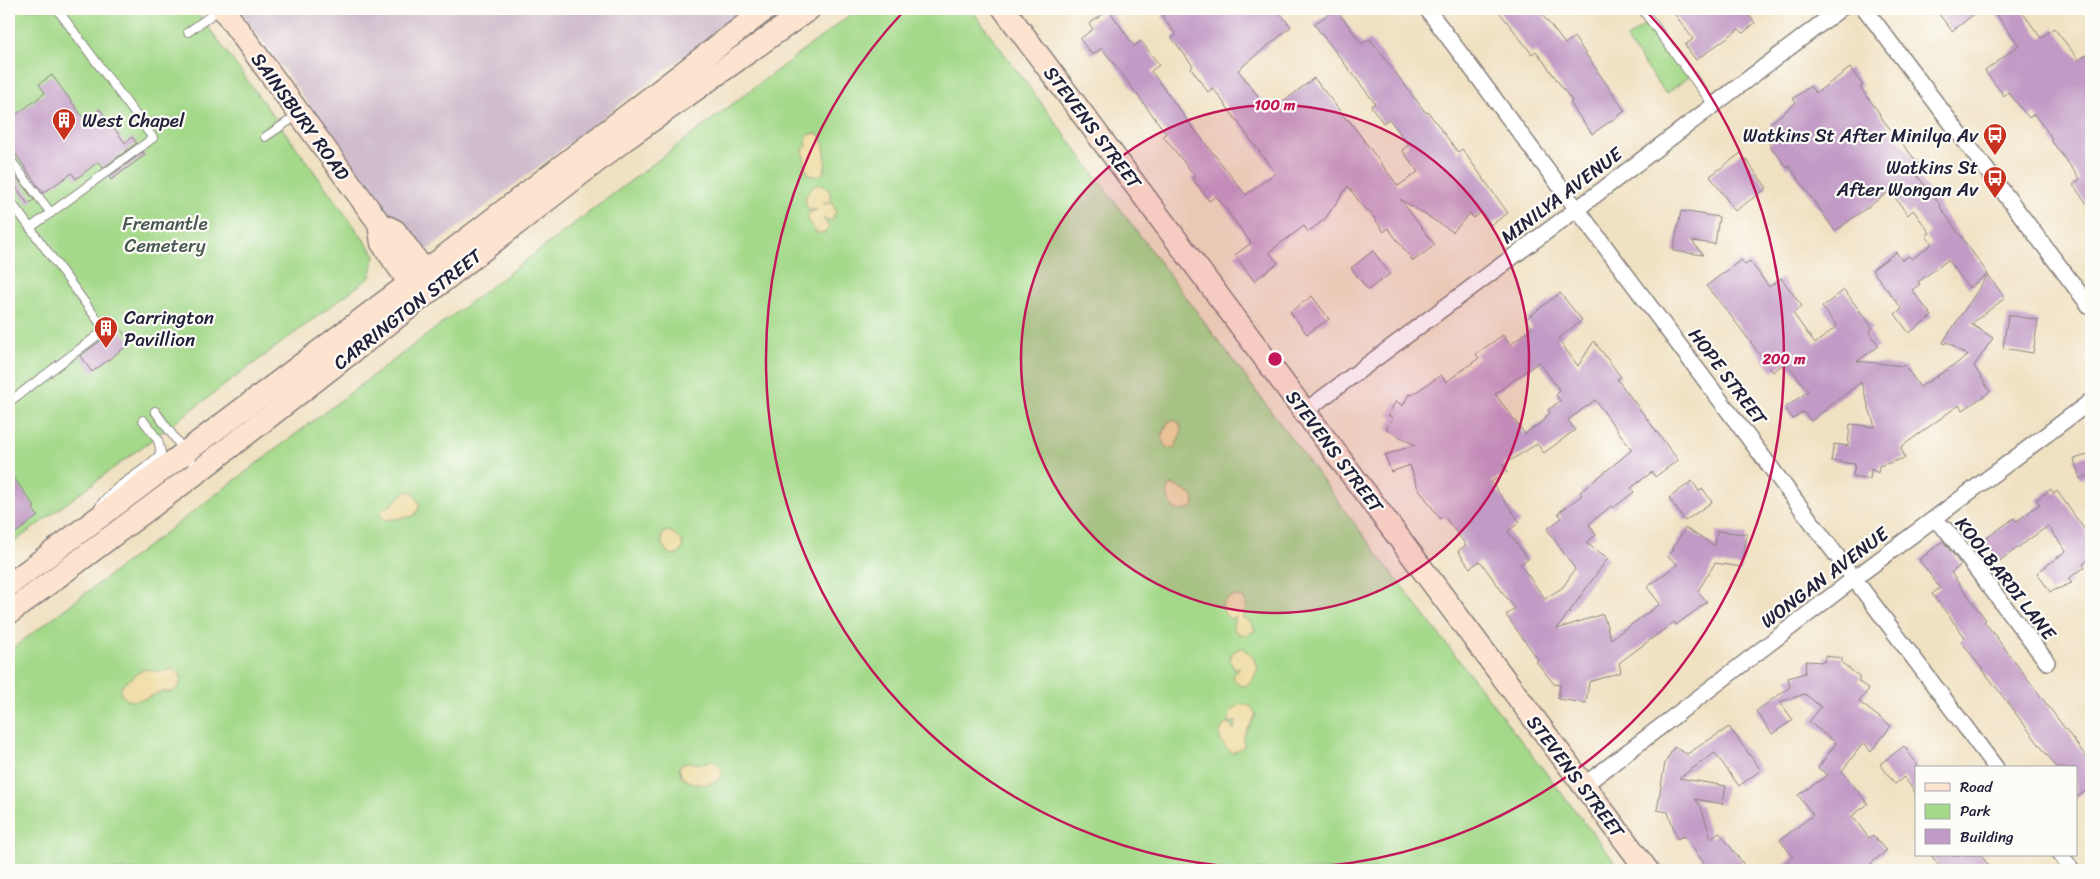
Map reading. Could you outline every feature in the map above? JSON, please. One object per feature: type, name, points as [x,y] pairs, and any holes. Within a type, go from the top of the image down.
[{"type":"main road","name":"SAINSBURY ROAD","points":[[221,9],[379,223],[382,243],[423,285]]},
{"type":"main road","name":"CARRINGTON STREET","points":[[9,613],[199,471],[423,285],[766,9]]},
{"type":"main road","name":"STEVENS STREET","points":[[1004,9],[1647,870]]},
{"type":"main road","name":"CARRINGTON STREET","points":[[9,585],[185,453],[423,285],[509,227],[624,140],[804,10]]},
{"type":"street","name":"HOPE STREET","points":[[1427,9],[1995,766]]},
{"type":"street","name":"MINILYA AVENUE","points":[[1305,411],[1577,209],[1840,9]]},
{"type":"street","points":[[1865,9],[2091,308]]},
{"type":"street","name":"WONGAN AVENUE","points":[[1583,786],[2091,401]]},
{"type":"street","name":"KOOLBARDI LANE","points":[[1934,519],[1948,532],[2047,662]]},
{"type":"street","points":[[2062,856],[2072,870]]},
{"type":"lane","points":[[30,228],[153,138],[58,9]]},
{"type":"lane","points":[[188,32],[221,9]]},
{"type":"lane","points":[[1642,9],[1714,106]]},
{"type":"lane","points":[[265,137],[299,114]]},
{"type":"lane","points":[[9,158],[51,213]]},
{"type":"lane","points":[[9,199],[105,330],[9,402]]},
{"type":"lane","points":[[155,411],[199,471]]},
{"type":"lane","points":[[89,525],[107,496],[151,464],[161,453],[158,440],[143,420]]},
{"type":"shaded area","points":[[239,9],[746,9],[420,256]]},
{"type":"green space","name":"Fremantle Cemetery","points":[[9,9],[195,9],[375,255],[370,277],[9,546]]},
{"type":"green space","points":[[858,9],[971,9],[1390,571],[1621,870],[9,870],[9,651]]},
{"type":"green space","points":[[1649,22],[1690,76],[1666,94],[1626,39]]},
{"type":"sand","points":[[816,133],[822,138],[825,157],[824,170],[822,174],[817,176],[810,175],[806,169],[803,149],[807,146],[806,140],[808,135]]},
{"type":"sand","points":[[820,184],[831,195],[831,201],[823,204],[832,203],[836,211],[832,221],[823,218],[829,227],[827,231],[818,233],[806,218],[810,212],[817,210],[809,210],[806,198],[812,188]]},
{"type":"sand","points":[[1174,420],[1179,423],[1182,431],[1175,447],[1170,449],[1166,447],[1161,438],[1168,422]]},
{"type":"sand","points":[[1171,485],[1193,496],[1194,503],[1192,508],[1182,511],[1174,509],[1168,494]]},
{"type":"sand","points":[[407,491],[413,492],[419,503],[419,508],[415,515],[384,520],[380,512]]},
{"type":"sand","points":[[667,531],[673,533],[682,542],[683,549],[677,555],[669,554],[662,545],[662,535]]},
{"type":"sand","points":[[1236,596],[1243,598],[1246,603],[1243,618],[1249,621],[1255,629],[1251,633],[1237,633],[1233,625],[1236,617],[1230,619],[1223,611],[1223,604],[1227,599]]},
{"type":"sand","points":[[1242,647],[1253,657],[1258,669],[1252,681],[1245,686],[1235,681],[1233,674],[1241,667],[1234,669],[1230,660],[1232,653]]},
{"type":"sand","points":[[144,669],[161,672],[173,669],[180,674],[180,684],[172,692],[161,692],[133,701],[126,699],[120,692],[122,685]]},
{"type":"sand","points":[[1241,704],[1251,706],[1256,715],[1243,738],[1244,746],[1233,753],[1220,740],[1220,732],[1226,724],[1231,725],[1234,730],[1236,721],[1230,723],[1229,717],[1233,709]]},
{"type":"sand","points":[[714,761],[720,767],[722,773],[715,782],[700,784],[682,777],[679,768],[683,763],[703,764]]},
{"type":"building","points":[[1171,9],[1277,9],[1291,27],[1238,70],[1270,112],[1314,78],[1348,119],[1398,186],[1418,172],[1402,150],[1409,145],[1389,119],[1383,123],[1371,106],[1375,103],[1314,24],[1336,9],[1362,44],[1370,39],[1458,152],[1462,149],[1508,213],[1491,225],[1482,212],[1473,218],[1470,213],[1453,232],[1400,199],[1435,245],[1413,261],[1388,228],[1384,232],[1348,186],[1325,219],[1308,232],[1304,226],[1269,252],[1278,263],[1254,281],[1235,255],[1251,243],[1216,196],[1209,201],[1192,178],[1195,176],[1163,136],[1166,133],[1102,48],[1092,55],[1080,39],[1093,29],[1089,24],[1109,10],[1134,46],[1141,41],[1159,65],[1151,71],[1246,195],[1275,173],[1213,88],[1208,92],[1191,68],[1193,66],[1172,38],[1176,35],[1162,16]]},
{"type":"building","points":[[1497,9],[1538,9],[1565,44],[1574,37],[1625,111],[1592,134],[1570,103],[1572,101],[1536,51],[1532,54]]},
{"type":"building","points":[[1671,9],[1744,9],[1755,23],[1743,33],[1739,29],[1696,60],[1685,45],[1693,39]]},
{"type":"building","points":[[1935,9],[1981,9],[1952,31]]},
{"type":"building","points":[[1992,9],[2020,9],[2041,38],[2054,28],[2079,60],[2091,51],[2091,209],[2073,185],[2080,179],[2034,114],[2029,118],[2008,92],[2004,96],[1985,71],[2019,45]]},
{"type":"building","points":[[1850,68],[1863,85],[1860,87],[1879,115],[1922,168],[1915,173],[1941,206],[1988,274],[1969,288],[1948,260],[1918,282],[1920,284],[1912,290],[1932,316],[1909,333],[1895,314],[1902,309],[1872,270],[1896,252],[1902,260],[1909,256],[1912,259],[1932,244],[1926,236],[1930,233],[1913,210],[1908,215],[1890,191],[1835,231],[1789,166],[1787,168],[1769,144],[1780,136],[1770,123],[1796,103],[1793,99],[1810,86],[1816,93]]},
{"type":"building","name":"West Chapel","points":[[52,75],[85,120],[100,109],[125,143],[132,137],[137,143],[103,168],[98,162],[76,179],[72,173],[43,193],[9,145],[9,120],[45,93],[39,84]]},
{"type":"building","points":[[143,152],[145,155],[111,180],[109,177]]},
{"type":"building","points":[[1741,153],[1767,188],[1735,211],[1710,176]]},
{"type":"building","points":[[9,168],[34,200],[28,204],[9,178]]},
{"type":"building","points":[[1681,211],[1719,217],[1715,244],[1692,241],[1703,255],[1673,251]]},
{"type":"building","points":[[1373,251],[1390,274],[1368,290],[1351,268]]},
{"type":"building","points":[[1741,260],[1745,265],[1750,261],[1769,287],[1781,278],[1802,306],[1793,313],[1815,344],[1837,326],[1822,307],[1844,290],[1873,328],[1869,331],[1879,346],[1857,361],[1905,366],[1920,387],[1968,356],[1947,342],[1944,344],[1943,342],[1988,275],[2005,298],[1971,324],[1993,338],[1974,366],[1990,392],[1963,410],[1959,405],[1901,447],[1905,458],[1879,466],[1878,473],[1871,469],[1870,479],[1853,476],[1855,464],[1831,461],[1834,444],[1848,446],[1850,424],[1875,427],[1861,382],[1811,421],[1803,412],[1793,419],[1785,408],[1808,391],[1786,362],[1773,372],[1706,286]]},
{"type":"building","points":[[1560,293],[1582,320],[1558,339],[1578,366],[1594,341],[1621,377],[1617,379],[1678,460],[1655,477],[1652,472],[1631,488],[1634,492],[1613,508],[1611,506],[1589,524],[1596,535],[1586,543],[1608,558],[1557,629],[1603,614],[1611,639],[1660,604],[1647,587],[1678,564],[1668,557],[1685,528],[1715,546],[1717,531],[1747,534],[1742,567],[1715,563],[1698,591],[1707,602],[1676,625],[1674,622],[1619,663],[1621,672],[1589,682],[1586,703],[1558,699],[1560,685],[1554,684],[1536,661],[1538,659],[1506,615],[1515,609],[1480,561],[1470,568],[1458,551],[1466,545],[1444,516],[1440,519],[1417,486],[1410,465],[1391,472],[1385,455],[1415,445],[1386,429],[1393,418],[1388,415],[1396,401],[1403,406],[1409,394],[1412,395],[1441,375],[1446,382],[1479,358],[1476,354],[1503,335],[1510,345],[1532,328],[1526,319]],"holes":[[[1539,362],[1560,391],[1556,395],[1560,401],[1548,410],[1550,413],[1545,417],[1546,419],[1525,434],[1495,394]],[[1595,400],[1632,450],[1580,492],[1582,495],[1558,513],[1562,518],[1547,529],[1575,569],[1563,587],[1545,599],[1520,564],[1528,559],[1508,531],[1520,522],[1491,482],[1507,472],[1503,465],[1537,444],[1544,453],[1575,430],[1568,420]]]},
{"type":"building","points":[[1312,296],[1329,319],[1307,334],[1290,312]]},
{"type":"building","points":[[2008,315],[2038,320],[2033,353],[2003,348]]},
{"type":"building","name":"Carrington Pavillion","points":[[119,327],[131,343],[92,372],[80,356]]},
{"type":"building","points":[[2091,454],[2091,475],[2080,479],[2074,459]]},
{"type":"building","points":[[9,471],[35,507],[33,509],[38,516],[9,538]]},
{"type":"building","points":[[1692,481],[1699,491],[1703,489],[1712,502],[1685,521],[1669,498]]},
{"type":"building","points":[[2051,489],[2054,494],[2057,491],[2085,530],[2091,557],[2083,564],[2085,567],[2068,579],[2072,583],[2050,592],[2037,573],[2066,551],[2048,526],[1999,561],[1984,540],[2014,518],[2017,521],[2040,504],[2036,500]]},
{"type":"building","points":[[1943,541],[1961,565],[1951,573],[1986,620],[1984,621],[2091,763],[2091,787],[2078,797],[2078,766],[2055,766],[1961,641],[1965,637],[1932,594],[1940,588],[1919,560]]},
{"type":"building","points":[[1825,656],[1842,658],[1842,663],[1860,677],[1858,681],[1869,689],[1859,702],[1891,726],[1871,752],[1864,742],[1842,771],[1868,804],[1852,816],[1869,838],[1873,835],[1886,851],[1863,870],[1776,870],[1793,857],[1780,840],[1813,815],[1798,795],[1828,775],[1818,768],[1836,743],[1809,722],[1821,707],[1805,694],[1780,702],[1793,720],[1772,734],[1756,711],[1790,687],[1788,678],[1805,673],[1806,661],[1824,662]]},
{"type":"building","points":[[1729,727],[1761,770],[1739,786],[1715,753],[1679,778],[1726,786],[1723,804],[1695,799],[1701,807],[1711,838],[1719,832],[1748,870],[1709,870],[1684,836],[1677,839],[1668,812],[1657,810],[1665,763],[1674,747],[1687,754]]},
{"type":"building","points":[[1904,746],[1916,763],[1915,793],[1904,777],[1895,784],[1880,764]]},
{"type":"building","points":[[1932,856],[1982,856],[1992,870],[1942,870]]},
{"type":"place","name":"West Chapel","points":[[64,141]]},
{"type":"place","name":"Watkins St After Minilya Av","points":[[1995,156]]},
{"type":"place","name":"Watkins St After Wongan Av","points":[[1995,199]]},
{"type":"place","name":"Carrington Pavillion","points":[[106,349]]}]
